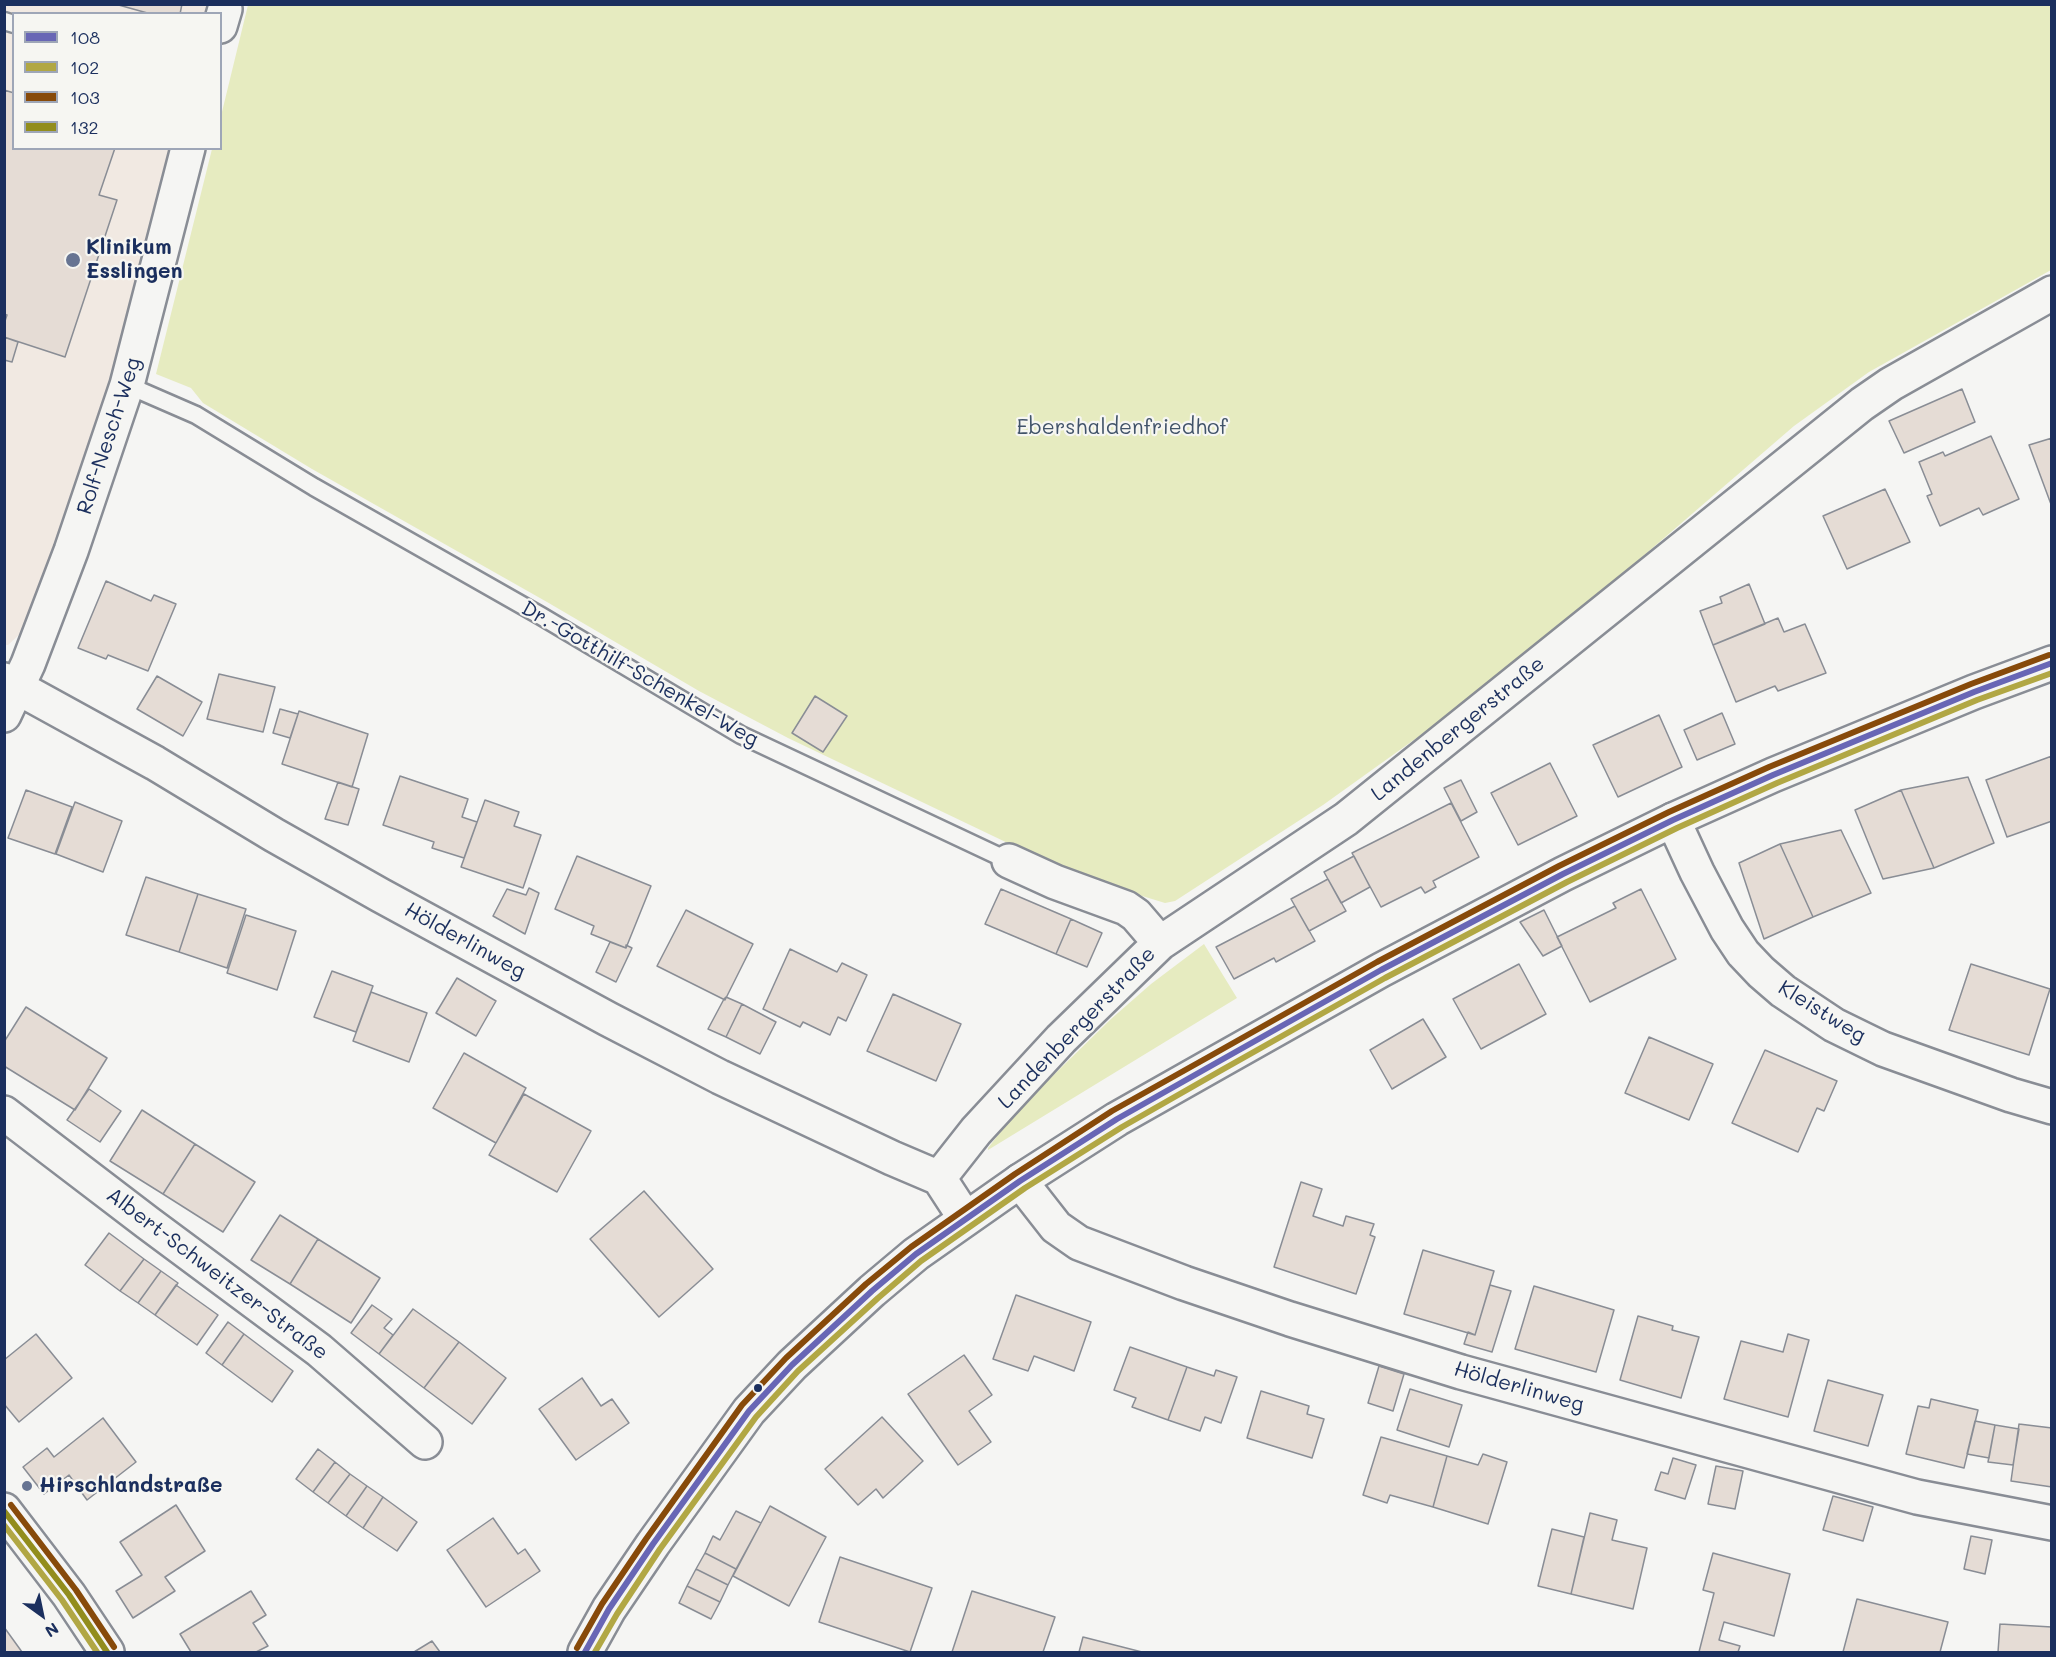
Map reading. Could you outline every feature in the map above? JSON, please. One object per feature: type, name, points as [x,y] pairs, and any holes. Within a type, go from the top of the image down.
[{"type":"street","name":"Rolf-Nesch-Weg","points":[[9,694],[71,550],[127,385],[187,150]]},
{"type":"street","name":"Landenbergerstraße","points":[[939,1178],[976,1131],[1061,1039],[1160,943],[1346,819],[1862,404],[1891,384],[2052,293]]},
{"type":"street","points":[[585,1653],[609,1609],[653,1544],[749,1411],[792,1365],[872,1291],[916,1254],[965,1218],[1127,1114],[1381,970],[1563,874],[1673,820],[1773,775],[2052,663]]},
{"type":"street","name":"Hölderlinweg","points":[[9,694],[155,764],[274,836],[608,1019],[720,1077],[939,1178]]},
{"type":"street","name":"Kleistweg","points":[[1673,820],[1726,929],[1761,972],[1783,991],[1834,1025],[1883,1049],[2011,1095],[2052,1107]]},
{"type":"street","name":"Dr.-Gotthilf-Schenkel-Weg","points":[[1010,861],[1055,882],[1126,908],[1136,915],[1160,943]]},
{"type":"street","name":"Albert-Schweitzer-Straße","points":[[4,1113],[319,1350],[425,1442]]},
{"type":"street","points":[[939,1178],[965,1218]]},
{"type":"street","name":"Hölderlinweg","points":[[1020,1181],[1056,1227],[1079,1244],[1290,1319],[1461,1372],[1917,1497],[2052,1523]]},
{"type":"street","points":[[4,1510],[69,1595],[107,1653]]},
{"type":"lane","name":"Dr.-Gotthilf-Schenkel-Weg","points":[[127,385],[196,415],[314,487],[541,616],[741,735],[1010,861]]},
{"type":"shaded area","name":"Klinikum Esslingen","points":[[5,5],[208,5],[206,12],[12,12],[12,150],[169,150],[115,371],[59,537],[25,623],[20,634],[5,645]]},
{"type":"green space","name":"Ebershaldenfriedhof","points":[[248,5],[2051,5],[2051,270],[1869,372],[1794,426],[1533,651],[1464,704],[1323,805],[1175,901],[1165,903],[1126,891],[1014,846],[788,738],[699,691],[312,469],[203,403],[191,388],[156,374],[212,150],[222,150],[222,112]]},
{"type":"green space","points":[[1204,944],[1237,998],[988,1150],[1030,1098],[1111,1019],[1151,984]]},
{"type":"building","points":[[115,4],[182,4],[180,12],[144,12]]},
{"type":"building","points":[[4,90],[12,92],[12,150],[114,150],[99,195],[117,200],[65,357],[4,337],[7,315],[4,314]]},
{"type":"building","points":[[4,337],[18,342],[12,362],[4,360]]},
{"type":"building","points":[[1962,389],[1975,422],[1904,453],[1889,421]]},
{"type":"building","points":[[1991,436],[2019,499],[1983,515],[1979,508],[1940,526],[1927,496],[1932,494],[1919,462],[1943,452],[1945,456]]},
{"type":"building","points":[[2052,438],[2052,507],[2029,445]]},
{"type":"building","points":[[1885,489],[1910,542],[1847,569],[1823,516]]},
{"type":"building","points":[[106,581],[151,601],[154,595],[176,604],[148,671],[108,655],[106,659],[78,648]]},
{"type":"building","points":[[1749,584],[1765,624],[1713,645],[1700,611],[1722,603],[1720,597]]},
{"type":"building","points":[[1778,618],[1784,632],[1805,624],[1826,673],[1778,691],[1775,686],[1736,702],[1713,645]]},
{"type":"building","points":[[219,674],[275,687],[263,732],[207,719]]},
{"type":"building","points":[[157,676],[202,702],[183,736],[137,709]]},
{"type":"building","points":[[815,696],[847,716],[823,752],[792,733]]},
{"type":"building","points":[[280,709],[298,714],[290,738],[273,733]]},
{"type":"building","points":[[299,711],[368,734],[352,787],[282,764]]},
{"type":"building","points":[[1722,713],[1735,744],[1697,760],[1684,730]]},
{"type":"building","points":[[1659,715],[1682,767],[1618,797],[1593,745]]},
{"type":"building","points":[[2052,756],[2052,821],[2007,837],[1986,780]]},
{"type":"building","points":[[1550,763],[1577,816],[1518,845],[1491,793]]},
{"type":"building","points":[[400,776],[468,799],[462,817],[477,822],[464,858],[432,848],[434,842],[383,825]]},
{"type":"building","points":[[1968,777],[1994,843],[1934,868],[1901,790]]},
{"type":"building","points":[[1461,780],[1477,812],[1461,821],[1444,788]]},
{"type":"building","points":[[338,782],[359,789],[348,825],[325,819]]},
{"type":"building","points":[[26,790],[72,807],[55,854],[8,838]]},
{"type":"building","points":[[1901,790],[1934,868],[1883,879],[1855,810]]},
{"type":"building","points":[[485,800],[519,812],[514,826],[541,835],[523,888],[461,867]]},
{"type":"building","points":[[75,802],[122,821],[103,872],[56,854]]},
{"type":"building","points":[[1451,803],[1479,857],[1433,881],[1436,887],[1425,893],[1421,887],[1381,907],[1352,853]]},
{"type":"building","points":[[1841,830],[1871,893],[1813,917],[1780,844]]},
{"type":"building","points":[[1780,844],[1813,917],[1764,939],[1739,863]]},
{"type":"building","points":[[577,856],[651,886],[626,948],[591,934],[594,926],[555,909]]},
{"type":"building","points":[[1354,856],[1370,887],[1341,903],[1324,872]]},
{"type":"building","points":[[146,877],[198,894],[179,952],[126,935]]},
{"type":"building","points":[[1328,879],[1346,911],[1309,931],[1291,899]]},
{"type":"building","points":[[529,888],[539,893],[525,934],[493,916],[507,889],[526,895]]},
{"type":"building","points":[[1001,889],[1071,919],[1056,954],[985,924]]},
{"type":"building","points":[[1641,889],[1676,959],[1590,1002],[1557,937],[1616,908],[1613,903]]},
{"type":"building","points":[[198,894],[246,909],[227,968],[179,952]]},
{"type":"building","points":[[1295,906],[1315,941],[1276,962],[1274,958],[1234,979],[1216,947]]},
{"type":"building","points":[[686,910],[753,944],[725,1000],[657,966]]},
{"type":"building","points":[[1544,910],[1562,946],[1543,956],[1520,922]]},
{"type":"building","points":[[246,915],[296,931],[277,990],[227,973]]},
{"type":"building","points":[[1071,919],[1102,933],[1087,967],[1056,954]]},
{"type":"building","points":[[610,942],[632,948],[616,982],[596,972]]},
{"type":"building","points":[[790,949],[837,972],[842,963],[867,975],[846,1021],[838,1017],[830,1035],[803,1022],[800,1027],[763,1009]]},
{"type":"building","points":[[1519,964],[1546,1014],[1481,1049],[1453,999]]},
{"type":"building","points":[[1971,964],[2050,989],[2029,1055],[1949,1030]]},
{"type":"building","points":[[332,971],[373,986],[356,1032],[314,1017]]},
{"type":"building","points":[[457,978],[496,1001],[476,1036],[436,1013]]},
{"type":"building","points":[[371,992],[427,1013],[409,1062],[353,1041]]},
{"type":"building","points":[[893,994],[961,1024],[936,1081],[867,1051]]},
{"type":"building","points":[[726,997],[742,1004],[726,1037],[708,1029]]},
{"type":"building","points":[[742,1004],[776,1022],[760,1054],[726,1037]]},
{"type":"building","points":[[26,1007],[107,1058],[75,1110],[4,1066],[4,1042]]},
{"type":"building","points":[[1423,1019],[1446,1057],[1392,1089],[1370,1050]]},
{"type":"building","points":[[1649,1037],[1713,1064],[1689,1120],[1625,1093]]},
{"type":"building","points":[[1765,1050],[1837,1081],[1824,1111],[1817,1108],[1798,1152],[1732,1123]]},
{"type":"building","points":[[464,1053],[526,1088],[496,1143],[433,1108]]},
{"type":"building","points":[[89,1089],[121,1111],[100,1142],[67,1120]]},
{"type":"building","points":[[524,1094],[591,1131],[557,1192],[489,1155]]},
{"type":"building","points":[[142,1110],[195,1144],[163,1194],[110,1161]]},
{"type":"building","points":[[195,1144],[255,1182],[223,1232],[163,1194]]},
{"type":"building","points":[[1301,1182],[1322,1189],[1313,1216],[1343,1226],[1346,1216],[1374,1224],[1370,1235],[1375,1237],[1356,1294],[1274,1267]]},
{"type":"building","points":[[644,1191],[713,1269],[659,1317],[590,1239]]},
{"type":"building","points":[[280,1215],[318,1239],[290,1284],[251,1260]]},
{"type":"building","points":[[109,1233],[144,1259],[120,1291],[85,1265]]},
{"type":"building","points":[[318,1239],[380,1278],[351,1323],[290,1284]]},
{"type":"building","points":[[1423,1250],[1494,1271],[1475,1335],[1404,1314]]},
{"type":"building","points":[[144,1259],[161,1271],[138,1303],[120,1291]]},
{"type":"building","points":[[161,1271],[178,1283],[155,1315],[138,1303]]},
{"type":"building","points":[[176,1285],[218,1315],[197,1345],[155,1315]]},
{"type":"building","points":[[1490,1285],[1511,1291],[1492,1352],[1464,1344],[1468,1332],[1475,1335]]},
{"type":"building","points":[[1534,1286],[1614,1310],[1596,1372],[1515,1349]]},
{"type":"building","points":[[1016,1295],[1091,1322],[1074,1371],[1034,1356],[1028,1371],[993,1359]]},
{"type":"building","points":[[372,1305],[392,1319],[384,1328],[393,1335],[379,1354],[351,1333]]},
{"type":"building","points":[[413,1309],[459,1342],[424,1388],[379,1354]]},
{"type":"building","points":[[1638,1316],[1673,1326],[1672,1330],[1699,1337],[1681,1398],[1620,1380]]},
{"type":"building","points":[[228,1322],[244,1334],[222,1365],[206,1353]]},
{"type":"building","points":[[36,1334],[72,1378],[19,1422],[4,1404],[4,1360]]},
{"type":"building","points":[[244,1334],[293,1371],[272,1402],[222,1365]]},
{"type":"building","points":[[1788,1334],[1809,1340],[1788,1417],[1724,1399],[1741,1341],[1783,1352]]},
{"type":"building","points":[[459,1342],[506,1378],[472,1424],[424,1388]]},
{"type":"building","points":[[1130,1347],[1187,1367],[1168,1420],[1132,1407],[1136,1398],[1114,1390]]},
{"type":"building","points":[[964,1355],[992,1395],[969,1411],[991,1442],[958,1465],[908,1394]]},
{"type":"building","points":[[1379,1366],[1404,1374],[1393,1411],[1368,1403]]},
{"type":"building","points":[[1187,1367],[1214,1376],[1216,1370],[1237,1377],[1221,1423],[1205,1417],[1200,1431],[1168,1420]]},
{"type":"building","points":[[582,1378],[601,1406],[612,1399],[629,1423],[576,1460],[539,1409]]},
{"type":"building","points":[[1828,1380],[1883,1395],[1868,1446],[1814,1431]]},
{"type":"building","points":[[1410,1389],[1462,1405],[1449,1447],[1397,1430]]},
{"type":"building","points":[[1261,1391],[1309,1406],[1307,1414],[1324,1419],[1312,1458],[1247,1438]]},
{"type":"building","points":[[1931,1399],[1978,1410],[1964,1468],[1906,1454],[1918,1406],[1929,1408]]},
{"type":"building","points":[[882,1417],[923,1461],[883,1498],[876,1489],[858,1505],[825,1469]]},
{"type":"building","points":[[103,1418],[136,1462],[87,1500],[69,1475],[44,1494],[23,1467],[47,1448],[54,1457]]},
{"type":"building","points":[[1975,1421],[1995,1425],[1989,1458],[1967,1454]]},
{"type":"building","points":[[2019,1424],[2052,1428],[2052,1487],[2011,1481]]},
{"type":"building","points":[[1995,1425],[2019,1429],[2013,1465],[1988,1462]]},
{"type":"building","points":[[1381,1437],[1447,1456],[1433,1507],[1390,1495],[1387,1503],[1363,1495]]},
{"type":"building","points":[[318,1449],[335,1462],[313,1492],[296,1479]]},
{"type":"building","points":[[1483,1454],[1507,1462],[1488,1524],[1433,1507],[1447,1456],[1478,1465]]},
{"type":"building","points":[[1673,1458],[1696,1465],[1685,1499],[1655,1490],[1661,1472],[1668,1474]]},
{"type":"building","points":[[335,1462],[350,1474],[328,1503],[313,1492]]},
{"type":"building","points":[[1716,1466],[1743,1471],[1735,1509],[1708,1504]]},
{"type":"building","points":[[350,1474],[367,1486],[346,1516],[328,1503]]},
{"type":"building","points":[[367,1486],[383,1497],[363,1528],[346,1516]]},
{"type":"building","points":[[1833,1496],[1873,1507],[1863,1541],[1823,1530]]},
{"type":"building","points":[[383,1497],[417,1522],[397,1551],[363,1528]]},
{"type":"building","points":[[176,1505],[205,1551],[165,1577],[175,1591],[133,1618],[116,1591],[142,1575],[120,1542]]},
{"type":"building","points":[[770,1506],[826,1537],[789,1606],[733,1576]]},
{"type":"building","points":[[736,1511],[761,1523],[736,1569],[705,1553],[713,1536],[720,1540]]},
{"type":"building","points":[[1590,1513],[1617,1520],[1612,1540],[1647,1548],[1633,1609],[1571,1594]]},
{"type":"building","points":[[493,1518],[518,1554],[525,1549],[540,1571],[486,1607],[447,1550]]},
{"type":"building","points":[[1552,1529],[1584,1537],[1571,1594],[1538,1586]]},
{"type":"building","points":[[1971,1536],[1992,1540],[1985,1574],[1964,1569]]},
{"type":"building","points":[[705,1553],[736,1569],[728,1585],[696,1569]]},
{"type":"building","points":[[1713,1553],[1790,1574],[1774,1636],[1724,1622],[1719,1640],[1740,1646],[1738,1652],[1699,1652],[1714,1593],[1703,1590]]},
{"type":"building","points":[[840,1557],[932,1588],[910,1652],[819,1622]]},
{"type":"building","points":[[696,1569],[728,1585],[720,1602],[687,1586]]},
{"type":"building","points":[[687,1586],[720,1602],[711,1619],[679,1603]]},
{"type":"building","points":[[251,1591],[266,1615],[253,1623],[268,1646],[256,1652],[191,1652],[180,1634]]},
{"type":"building","points":[[972,1591],[1055,1617],[1043,1652],[952,1652]]},
{"type":"building","points":[[1857,1599],[1948,1622],[1940,1652],[1843,1652]]},
{"type":"building","points":[[2000,1624],[2052,1627],[2052,1652],[1998,1652]]},
{"type":"building","points":[[4,1627],[22,1652],[4,1652]]},
{"type":"building","points":[[1083,1637],[1142,1652],[1079,1652]]},
{"type":"building","points":[[432,1641],[440,1652],[414,1652]]},
{"type":"transit line","name":"103","points":[[577,1648],[602,1604],[646,1539],[742,1405],[786,1358],[866,1284],[911,1247],[1015,1174],[1112,1111],[1377,962],[1559,866],[1669,812],[1769,767],[1971,684],[2049,655]]},
{"type":"transit line","name":"108","points":[[585,1652],[609,1609],[653,1544],[749,1411],[792,1365],[872,1291],[916,1254],[1020,1181],[1117,1119],[1216,1063],[1381,970],[1563,874],[1673,820],[1773,775],[1974,692],[2052,663]]},
{"type":"transit line","name":"102","points":[[595,1652],[660,1549],[756,1417],[798,1371],[921,1261],[1025,1188],[1122,1127],[1220,1071],[1385,978],[1567,882],[1677,828],[1777,783],[1977,700],[2052,673]]},
{"type":"transit line","name":"103","points":[[11,1505],[76,1590],[114,1647]]},
{"type":"transit line","name":"132","points":[[4,1511],[69,1595],[107,1652]]},
{"type":"transit line","name":"102","points":[[4,1525],[62,1600],[97,1652]]},
{"type":"place","name":"Klinikum Esslingen","points":[[73,260]]},
{"type":"place","name":"Hirschlandstraße","points":[[27,1486]]}]
